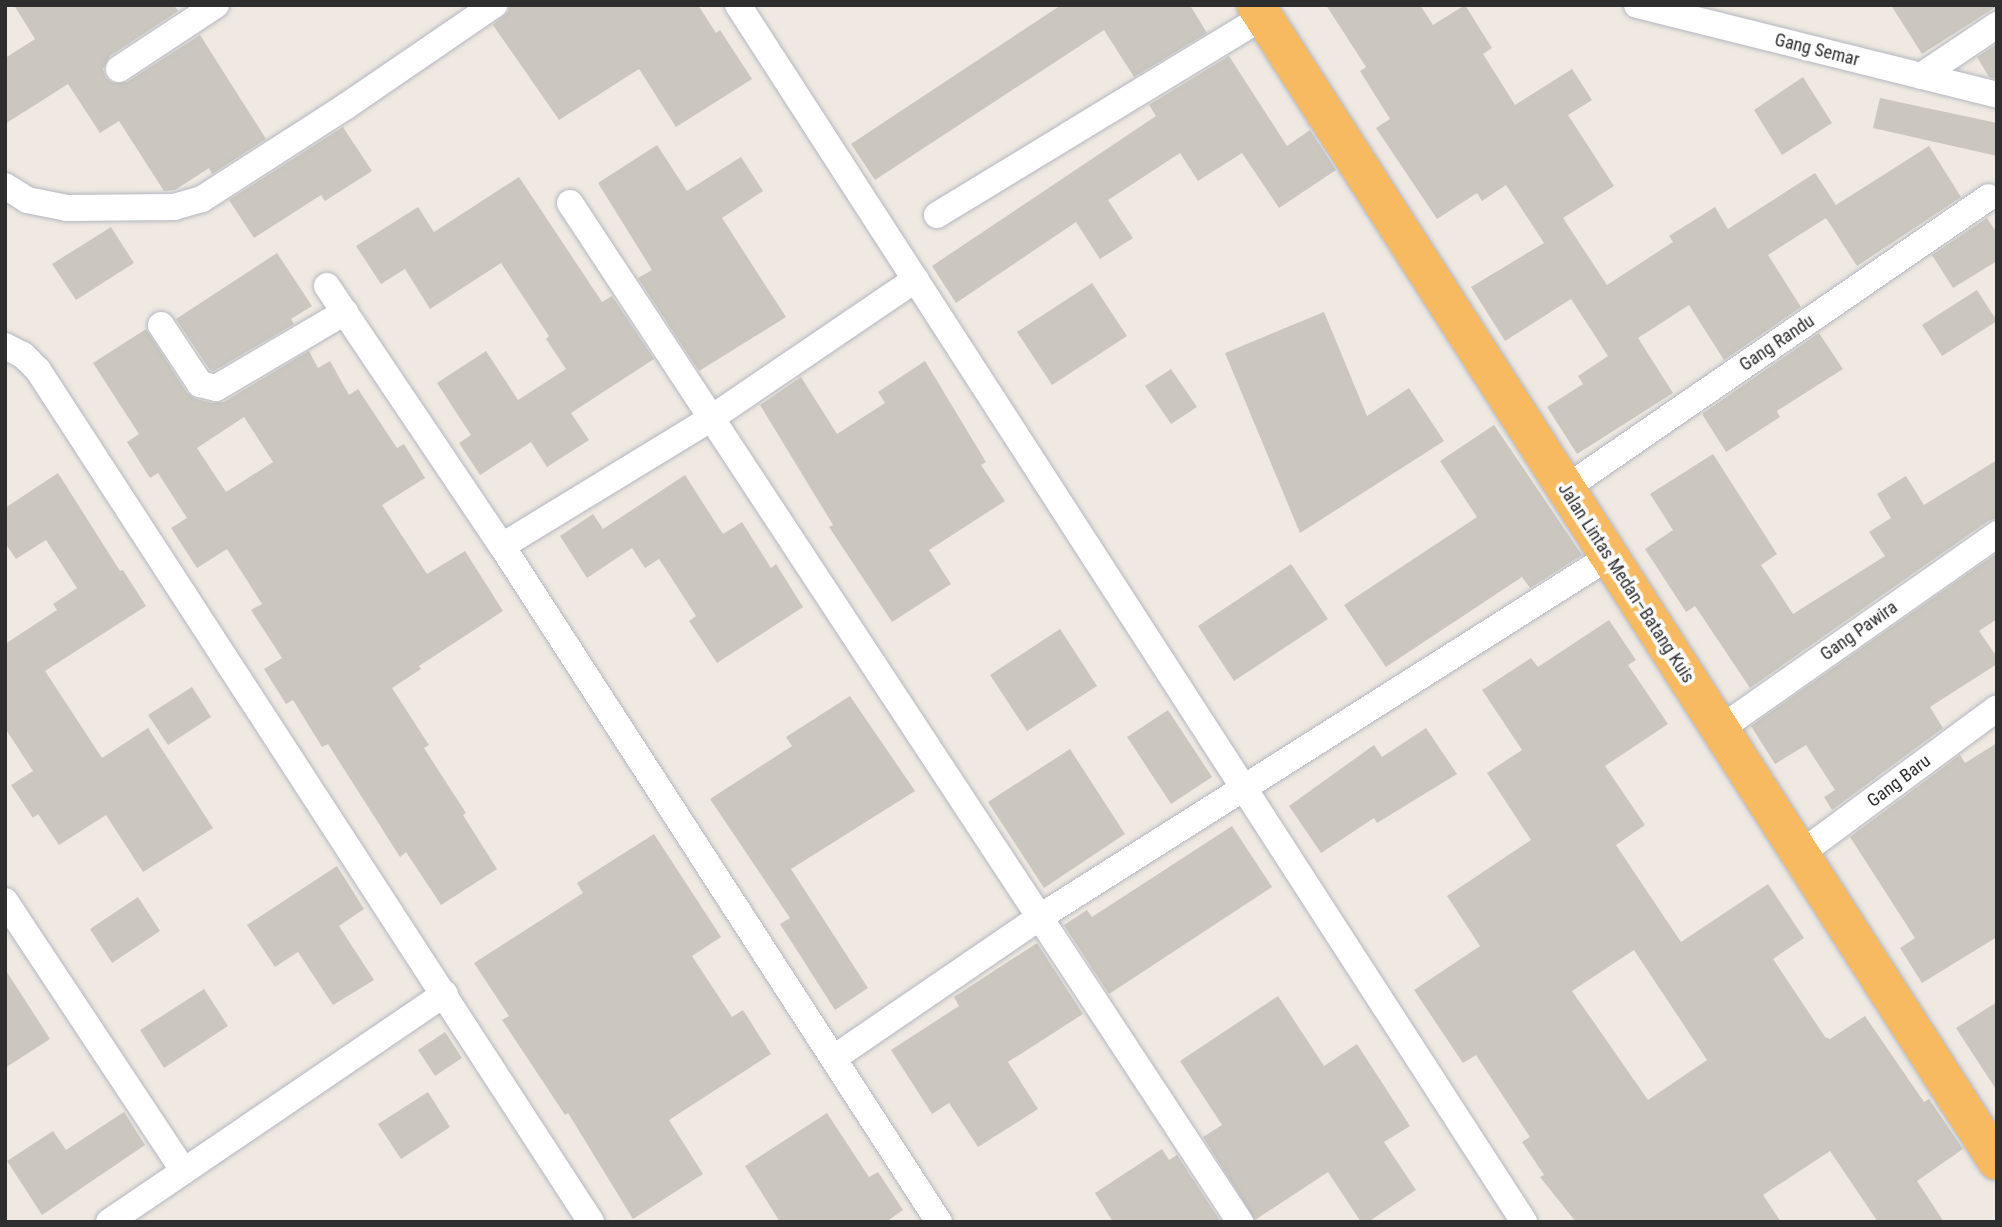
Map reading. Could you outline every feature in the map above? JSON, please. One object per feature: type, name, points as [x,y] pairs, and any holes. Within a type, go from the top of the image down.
[{"type":"highway","name":"Jalan Lintas Medan–Batang Kuis","points":[[1259,11],[1997,1161]]},
{"type":"street","points":[[119,69],[216,5]]},
{"type":"street","points":[[5,186],[27,200],[67,208],[174,207],[202,198],[345,107],[494,5]]},
{"type":"street","points":[[738,5],[1524,1222]]},
{"type":"street","name":"Gang Semar","points":[[1637,5],[1997,95]]},
{"type":"street","points":[[937,215],[1259,11]]},
{"type":"street","points":[[1921,76],[1997,25]]},
{"type":"street","name":"Gang Randu","points":[[1566,488],[1989,197]]},
{"type":"street","points":[[570,203],[713,416],[1240,1222]]},
{"type":"street","points":[[502,546],[713,416],[916,279]]},
{"type":"street","points":[[327,286],[502,546],[939,1222]]},
{"type":"street","points":[[161,325],[200,384],[216,388],[345,312]]},
{"type":"street","points":[[5,346],[23,355],[38,370],[591,1222]]},
{"type":"street","name":"Gang Pawira","points":[[1720,729],[1997,534]]},
{"type":"street","points":[[835,1058],[1040,917],[1610,556]]},
{"type":"street","name":"Gang Baru","points":[[1800,854],[1997,708]]},
{"type":"street","points":[[5,901],[184,1171]]},
{"type":"street","points":[[110,1222],[445,994]]},
{"type":"building","points":[[14,5],[174,5],[178,11],[110,56],[103,69],[106,78],[113,83],[127,82],[200,35],[266,139],[212,174],[209,168],[175,190],[164,191],[119,121],[100,133],[68,84],[5,124],[5,58],[35,39]]},
{"type":"building","points":[[510,5],[698,5],[716,33],[720,30],[752,79],[676,127],[639,69],[559,120],[493,25],[508,12]]},
{"type":"building","points":[[1061,5],[1190,5],[1207,33],[1134,77],[1104,30],[875,180],[851,144]]},
{"type":"building","points":[[1326,5],[1420,5],[1433,25],[1465,5],[1492,48],[1483,54],[1515,105],[1572,69],[1592,100],[1568,115],[1614,186],[1563,218],[1607,285],[1673,242],[1669,236],[1715,207],[1728,229],[1815,173],[1836,205],[1929,146],[1961,197],[1857,266],[1826,218],[1768,255],[1801,307],[1724,360],[1689,305],[1638,338],[1673,393],[1577,454],[1547,407],[1583,384],[1578,376],[1608,356],[1571,299],[1505,341],[1471,287],[1544,243],[1506,185],[1482,201],[1477,193],[1437,219],[1376,128],[1390,119],[1360,71],[1366,67]]},
{"type":"building","points":[[1891,5],[1997,5],[1997,6],[1922,54]]},
{"type":"building","points":[[1997,44],[1997,79],[1989,77],[1977,57]]},
{"type":"building","points":[[1229,56],[1287,146],[1310,130],[1336,170],[1279,208],[1242,153],[1198,181],[1180,153],[1108,200],[1133,238],[1100,259],[1076,222],[956,303],[932,266],[1156,116],[1149,105]]},
{"type":"building","points":[[1803,77],[1832,123],[1782,155],[1754,110]]},
{"type":"building","points":[[1880,98],[1997,123],[1997,156],[1873,128]]},
{"type":"building","points":[[343,127],[372,171],[325,201],[321,195],[254,238],[229,200]]},
{"type":"building","points":[[657,145],[687,191],[741,157],[763,191],[722,218],[786,317],[699,371],[638,278],[652,270],[598,183]]},
{"type":"building","points":[[519,177],[602,302],[612,296],[654,359],[571,413],[589,440],[547,467],[531,442],[480,475],[459,443],[471,435],[437,383],[486,351],[518,400],[566,369],[546,339],[549,336],[501,263],[430,309],[405,269],[381,284],[356,246],[418,207],[434,232]]},
{"type":"building","points":[[1987,218],[1997,233],[1997,261],[1953,288],[1932,255]]},
{"type":"building","points":[[111,227],[134,263],[76,300],[52,264]]},
{"type":"building","points":[[277,253],[312,306],[291,319],[294,324],[214,371],[210,370],[176,319]]},
{"type":"building","points":[[1092,283],[1127,336],[1052,385],[1017,332]]},
{"type":"building","points":[[1977,290],[1997,321],[1942,356],[1922,325]]},
{"type":"building","points":[[1324,312],[1367,416],[1409,388],[1444,441],[1300,533],[1225,353]]},
{"type":"building","points":[[146,329],[187,393],[196,399],[212,403],[224,402],[309,351],[318,368],[330,361],[349,395],[358,389],[397,448],[404,444],[425,478],[382,505],[427,574],[465,551],[503,611],[419,666],[421,669],[392,688],[429,745],[424,748],[466,813],[463,815],[497,869],[441,905],[406,852],[400,857],[328,744],[322,747],[293,700],[286,704],[264,669],[282,658],[251,610],[262,604],[227,549],[197,568],[171,528],[187,518],[158,473],[150,478],[127,442],[139,434],[93,363]],"holes":[[[244,417],[273,462],[226,492],[197,448]]]},
{"type":"building","points":[[1819,333],[1843,369],[1777,411],[1780,417],[1726,452],[1702,414]]},
{"type":"building","points":[[925,361],[986,462],[981,465],[1005,501],[929,550],[951,584],[892,622],[829,527],[833,525],[760,405],[801,377],[837,434],[885,403],[878,392]]},
{"type":"building","points":[[1171,369],[1197,407],[1171,424],[1145,386]]},
{"type":"building","points":[[1494,425],[1582,555],[1530,588],[1522,577],[1386,667],[1344,605],[1477,517],[1440,461]]},
{"type":"building","points":[[1713,454],[1777,554],[1761,565],[1793,614],[1885,556],[1869,532],[1891,518],[1877,494],[1906,476],[1924,505],[1997,460],[1997,518],[1988,521],[1750,688],[1695,606],[1686,612],[1645,549],[1673,530],[1650,494]]},
{"type":"building","points":[[58,473],[120,571],[123,570],[146,606],[45,671],[102,758],[148,728],[213,828],[143,872],[106,815],[59,845],[38,814],[33,818],[11,785],[33,771],[5,728],[5,644],[57,610],[53,604],[77,588],[46,540],[16,559],[5,543],[5,508]]},
{"type":"building","points":[[685,475],[723,534],[742,522],[771,568],[776,564],[803,607],[717,663],[689,621],[696,616],[659,559],[645,568],[632,548],[587,578],[560,536],[593,514],[603,529]]},
{"type":"building","points":[[1997,553],[1997,619],[1979,631],[1997,657],[1997,664],[1930,707],[1943,728],[1832,810],[1824,797],[1835,790],[1806,745],[1775,764],[1751,726]]},
{"type":"building","points":[[1291,564],[1328,619],[1234,681],[1198,626]]},
{"type":"building","points":[[1609,620],[1636,660],[1628,665],[1668,724],[1605,766],[1645,825],[1616,845],[1681,942],[1768,884],[1804,938],[1773,959],[1825,1037],[1830,1039],[1865,1016],[1924,1102],[1929,1099],[1963,1149],[1917,1181],[1944,1222],[1878,1222],[1830,1151],[1763,1195],[1781,1222],[1576,1222],[1540,1177],[1544,1175],[1522,1142],[1530,1137],[1476,1055],[1463,1063],[1414,990],[1480,946],[1447,896],[1531,840],[1487,773],[1522,750],[1482,690],[1531,658],[1538,667]],"holes":[[[1634,950],[1707,1060],[1648,1100],[1572,991]]]},
{"type":"building","points":[[1060,629],[1097,686],[1027,731],[990,675]]},
{"type":"building","points":[[192,687],[211,717],[168,745],[148,715]]},
{"type":"building","points":[[850,696],[915,791],[791,869],[868,988],[835,1010],[780,924],[790,918],[710,799],[792,746],[786,737]]},
{"type":"building","points":[[1168,710],[1212,777],[1171,804],[1127,737]]},
{"type":"building","points":[[1426,728],[1457,774],[1377,823],[1374,818],[1321,853],[1289,806],[1374,745],[1382,757]]},
{"type":"building","points":[[1997,743],[1997,937],[1922,983],[1900,948],[1915,938],[1850,837],[1960,755],[1965,763]]},
{"type":"building","points":[[1070,749],[1125,834],[1044,888],[988,802]]},
{"type":"building","points":[[1232,826],[1272,887],[1109,994],[1064,925],[1087,910],[1092,917]]},
{"type":"building","points":[[654,834],[721,937],[692,956],[732,1017],[743,1010],[771,1054],[669,1120],[703,1174],[633,1219],[568,1113],[565,1115],[502,1020],[509,1016],[474,963],[583,893],[577,883]]},
{"type":"building","points":[[337,866],[364,909],[339,926],[374,980],[333,1005],[298,952],[275,967],[247,925]]},
{"type":"building","points":[[138,897],[160,931],[112,963],[90,929]]},
{"type":"building","points":[[1037,943],[1083,1014],[1008,1062],[1038,1109],[978,1147],[949,1103],[932,1114],[891,1050],[959,1006],[954,997]]},
{"type":"building","points":[[5,969],[50,1039],[5,1068]]},
{"type":"building","points":[[204,989],[228,1026],[164,1068],[140,1030]]},
{"type":"building","points":[[1278,996],[1324,1066],[1357,1044],[1410,1126],[1384,1142],[1416,1190],[1368,1222],[1361,1222],[1328,1172],[1255,1220],[1203,1137],[1222,1125],[1180,1061]]},
{"type":"building","points":[[1997,1002],[1997,1091],[1956,1028]]},
{"type":"building","points":[[445,1032],[462,1058],[435,1076],[418,1050]]},
{"type":"building","points":[[428,1092],[450,1127],[401,1159],[378,1124]]},
{"type":"building","points":[[124,1112],[145,1145],[42,1215],[7,1161],[53,1131],[66,1150]]},
{"type":"building","points":[[827,1113],[869,1177],[878,1172],[903,1210],[886,1222],[780,1222],[745,1166]]},
{"type":"building","points":[[1162,1149],[1169,1160],[1177,1155],[1221,1222],[1113,1222],[1095,1193]]}]
